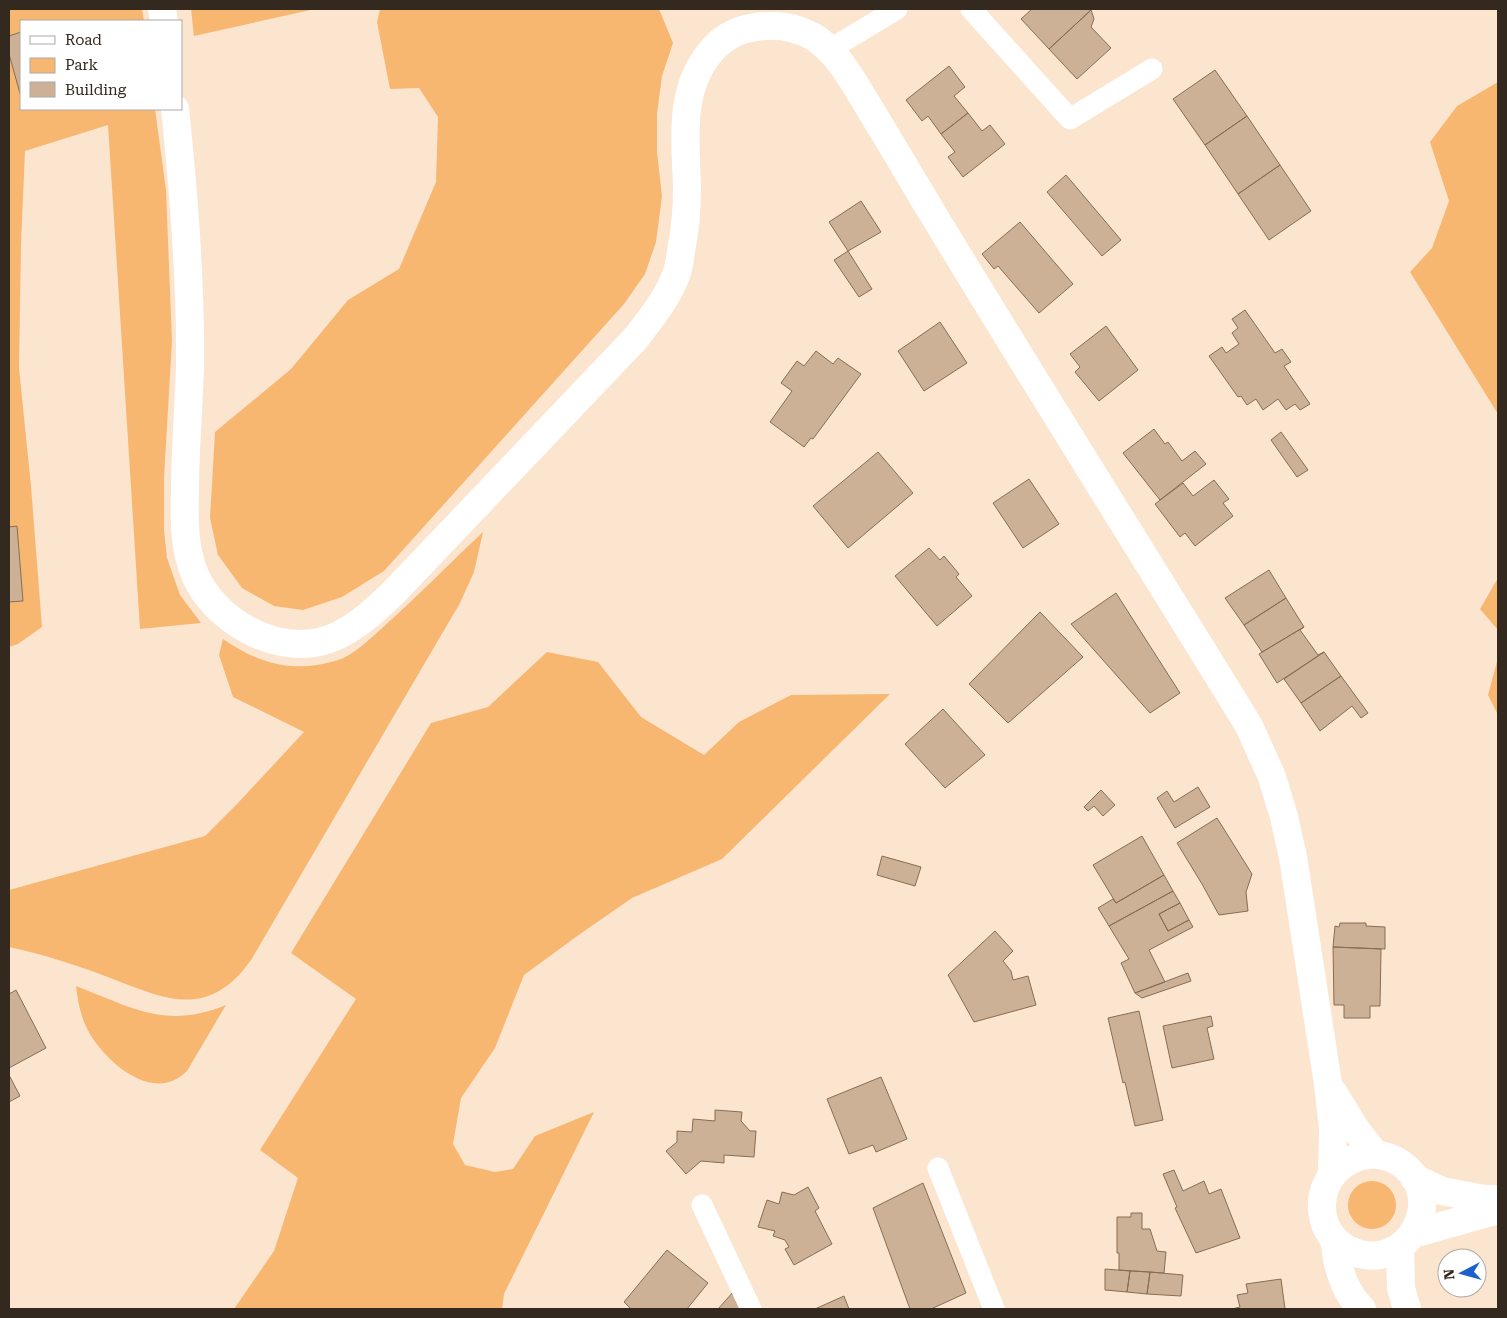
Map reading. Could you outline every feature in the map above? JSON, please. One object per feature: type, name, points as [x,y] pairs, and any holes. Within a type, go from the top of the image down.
[{"type":"main road","points":[[175,110],[184,192],[190,303],[190,366],[184,511],[187,548],[195,575],[206,594],[228,617],[243,627],[271,640],[305,644],[320,642],[354,626],[373,612],[636,338],[658,309],[676,274],[685,234],[687,193],[684,133],[686,106],[698,71],[715,46],[738,31],[786,17],[829,50],[848,73],[938,223],[1249,726],[1262,751],[1284,817],[1293,857],[1328,1084],[1333,1128],[1332,1173]]},
{"type":"main road","points":[[1328,1084],[1357,1131],[1375,1154]]},
{"type":"main road","points":[[1407,1309],[1401,1288],[1406,1241],[1420,1221],[1422,1206],[1420,1192],[1414,1178],[1398,1162],[1375,1154],[1358,1156],[1343,1163],[1332,1173],[1325,1185],[1321,1199],[1322,1214],[1326,1227],[1334,1239],[1348,1250],[1365,1256],[1383,1255],[1406,1241],[1498,1210]]},
{"type":"main road","points":[[1414,1178],[1442,1191],[1484,1199],[1498,1199]]},
{"type":"main road","points":[[1334,1239],[1343,1283],[1362,1309]]},
{"type":"street","points":[[829,50],[896,9]]},
{"type":"street","points":[[971,9],[1070,119],[1152,69]]},
{"type":"street","points":[[938,1168],[994,1309]]},
{"type":"street","points":[[702,1205],[751,1309]]},
{"type":"green space","points":[[9,9],[142,9],[144,20],[20,20],[20,110],[155,110],[166,190],[172,341],[164,478],[164,530],[167,558],[180,595],[201,623],[140,629],[108,125],[25,151],[19,368],[31,486],[42,627],[18,644],[9,647]]},
{"type":"green space","points":[[191,9],[315,9],[194,36]]},
{"type":"green space","points":[[380,9],[659,9],[673,43],[662,76],[657,114],[657,152],[662,196],[656,242],[645,274],[624,304],[384,571],[342,597],[303,610],[274,606],[242,588],[218,555],[210,518],[215,432],[291,369],[348,300],[399,269],[436,182],[438,117],[419,88],[390,89],[377,22]]},
{"type":"green space","points":[[1498,82],[1498,414],[1410,272],[1432,248],[1449,201],[1430,142],[1457,106]]},
{"type":"green space","points":[[483,532],[474,572],[460,603],[251,960],[234,979],[218,992],[201,998],[183,1000],[146,992],[69,963],[9,947],[9,890],[205,836],[304,732],[233,697],[219,655],[223,639],[250,655],[278,664],[307,666],[343,658],[361,647],[377,633]]},
{"type":"green space","points":[[1498,578],[1498,630],[1480,609]]},
{"type":"green space","points":[[547,652],[598,662],[641,717],[704,755],[739,722],[791,695],[890,694],[722,859],[632,898],[524,975],[495,1048],[461,1098],[453,1144],[465,1165],[495,1172],[513,1169],[535,1136],[594,1112],[504,1294],[502,1309],[234,1309],[274,1251],[298,1178],[260,1150],[356,999],[291,953],[431,723],[488,707]]},
{"type":"green space","points":[[1498,658],[1498,715],[1488,695]]},
{"type":"green space","points":[[76,986],[132,1008],[167,1016],[185,1016],[226,1005],[187,1071],[174,1080],[160,1083],[147,1082],[120,1068],[98,1046],[84,1023]]},
{"type":"green space","points":[[1372,1181],[1381,1183],[1389,1188],[1394,1196],[1396,1205],[1394,1214],[1389,1222],[1381,1227],[1372,1229],[1363,1227],[1355,1222],[1350,1214],[1348,1205],[1350,1196],[1355,1188],[1363,1183]]},
{"type":"building","points":[[1032,9],[1091,10],[1049,49],[1021,19]]},
{"type":"building","points":[[1091,10],[1094,19],[1091,27],[1111,48],[1077,79],[1049,49]]},
{"type":"building","points":[[20,32],[20,93],[9,54],[9,36]]},
{"type":"building","points":[[949,66],[965,87],[954,96],[968,113],[941,134],[928,116],[922,121],[906,100]]},
{"type":"building","points":[[1215,70],[1247,116],[1205,145],[1173,99]]},
{"type":"building","points":[[968,113],[982,131],[990,125],[1005,144],[963,177],[948,157],[955,152],[941,134]]},
{"type":"building","points":[[1247,116],[1280,165],[1238,194],[1205,145]]},
{"type":"building","points":[[1280,165],[1311,211],[1269,240],[1238,194]]},
{"type":"building","points":[[1066,175],[1121,240],[1102,256],[1047,192]]},
{"type":"building","points":[[861,201],[881,232],[848,251],[829,222]]},
{"type":"building","points":[[1020,222],[1073,284],[1039,313],[998,266],[994,269],[982,254]]},
{"type":"building","points":[[848,251],[872,289],[859,297],[834,260]]},
{"type":"building","points":[[1245,310],[1275,353],[1282,349],[1291,362],[1284,366],[1310,404],[1300,410],[1295,404],[1286,410],[1278,399],[1263,410],[1256,399],[1247,405],[1241,396],[1238,397],[1209,356],[1222,347],[1226,353],[1239,344],[1232,333],[1238,328],[1232,319]]},
{"type":"building","points":[[940,322],[967,363],[924,391],[898,351]]},
{"type":"building","points":[[1106,326],[1138,370],[1099,401],[1075,372],[1080,367],[1070,354]]},
{"type":"building","points":[[816,351],[833,364],[838,358],[861,374],[813,439],[811,438],[804,447],[770,422],[792,391],[781,383],[797,361],[804,366]]},
{"type":"building","points":[[1154,429],[1165,444],[1168,442],[1182,461],[1195,451],[1206,464],[1160,500],[1123,453]]},
{"type":"building","points":[[1281,432],[1308,470],[1297,477],[1271,440]]},
{"type":"building","points":[[878,452],[913,493],[848,548],[813,506]]},
{"type":"building","points":[[1029,479],[1059,524],[1023,548],[993,503]]},
{"type":"building","points":[[1214,480],[1229,499],[1223,503],[1233,516],[1195,546],[1185,533],[1180,537],[1155,504],[1183,483],[1193,496]]},
{"type":"building","points":[[17,526],[23,601],[9,602],[9,527]]},
{"type":"building","points":[[929,548],[940,560],[944,556],[959,574],[956,577],[972,596],[937,626],[895,576]]},
{"type":"building","points":[[1269,570],[1286,598],[1244,625],[1225,598]]},
{"type":"building","points":[[1116,593],[1180,693],[1150,713],[1071,624]]},
{"type":"building","points":[[1286,598],[1304,627],[1262,652],[1244,625]]},
{"type":"building","points":[[1040,612],[1083,657],[1008,723],[969,684]]},
{"type":"building","points":[[1304,627],[1300,630],[1318,655],[1324,652],[1277,683],[1259,654]]},
{"type":"building","points":[[1324,652],[1341,676],[1301,703],[1284,679]]},
{"type":"building","points":[[1341,676],[1368,713],[1361,718],[1352,706],[1320,731],[1301,703]]},
{"type":"building","points":[[943,709],[985,755],[945,788],[905,744]]},
{"type":"building","points":[[1198,787],[1210,807],[1175,828],[1157,798],[1167,791],[1174,802]]},
{"type":"building","points":[[1101,790],[1115,805],[1103,816],[1094,806],[1088,811],[1084,807]]},
{"type":"building","points":[[1217,818],[1252,874],[1246,892],[1248,911],[1219,915],[1177,843]]},
{"type":"building","points":[[1142,836],[1164,875],[1116,903],[1093,865]]},
{"type":"building","points":[[882,856],[921,867],[915,886],[877,875]]},
{"type":"building","points":[[1164,875],[1173,891],[1109,926],[1098,908],[1113,899],[1116,903]]},
{"type":"building","points":[[1173,891],[1180,903],[1159,914],[1168,931],[1189,920],[1193,927],[1149,950],[1165,982],[1135,993],[1121,963],[1129,959],[1109,926]]},
{"type":"building","points":[[1180,903],[1189,920],[1168,931],[1159,914]]},
{"type":"building","points":[[1340,923],[1366,923],[1366,926],[1385,927],[1385,949],[1333,947],[1335,926],[1339,927]]},
{"type":"building","points":[[995,931],[1013,951],[1003,961],[1011,971],[1013,980],[1028,976],[1036,1005],[974,1022],[948,975]]},
{"type":"building","points":[[1333,947],[1381,949],[1380,1006],[1370,1006],[1370,1018],[1344,1018],[1344,1005],[1334,1005]]},
{"type":"building","points":[[1188,973],[1191,981],[1142,998],[1135,993]]},
{"type":"building","points":[[16,990],[46,1048],[9,1068],[9,994]]},
{"type":"building","points":[[1139,1011],[1163,1120],[1135,1126],[1108,1018]]},
{"type":"building","points":[[1211,1016],[1213,1026],[1207,1028],[1214,1059],[1172,1068],[1163,1026]]},
{"type":"building","points":[[9,1075],[20,1096],[9,1102]]},
{"type":"building","points":[[881,1077],[907,1139],[876,1152],[873,1145],[849,1154],[827,1099]]},
{"type":"building","points":[[715,1110],[742,1112],[741,1121],[750,1131],[756,1131],[754,1157],[724,1155],[724,1163],[701,1161],[686,1174],[666,1151],[677,1142],[677,1131],[692,1132],[693,1119],[715,1121]]},
{"type":"building","points":[[1174,1170],[1183,1191],[1204,1181],[1209,1194],[1221,1189],[1240,1238],[1196,1253],[1175,1208],[1177,1207],[1163,1174]]},
{"type":"building","points":[[923,1183],[966,1293],[931,1309],[910,1309],[873,1208]]},
{"type":"building","points":[[808,1187],[819,1208],[815,1211],[832,1244],[794,1265],[785,1249],[789,1247],[785,1240],[773,1236],[775,1231],[758,1227],[767,1200],[779,1204],[782,1192],[794,1195]]},
{"type":"building","points":[[1131,1213],[1142,1213],[1142,1229],[1150,1229],[1157,1251],[1166,1252],[1164,1273],[1119,1270],[1117,1217],[1131,1217]]},
{"type":"building","points":[[667,1250],[708,1283],[687,1309],[631,1309],[624,1302]]},
{"type":"building","points":[[1105,1269],[1130,1271],[1127,1292],[1105,1290]]},
{"type":"building","points":[[1130,1271],[1150,1272],[1147,1294],[1127,1292]]},
{"type":"building","points":[[1150,1272],[1183,1275],[1181,1296],[1147,1294]]},
{"type":"building","points":[[1281,1279],[1285,1309],[1232,1309],[1240,1307],[1237,1295],[1248,1293],[1246,1284]]},
{"type":"building","points":[[734,1291],[742,1309],[718,1309]]},
{"type":"building","points":[[844,1296],[849,1309],[815,1309]]}]
